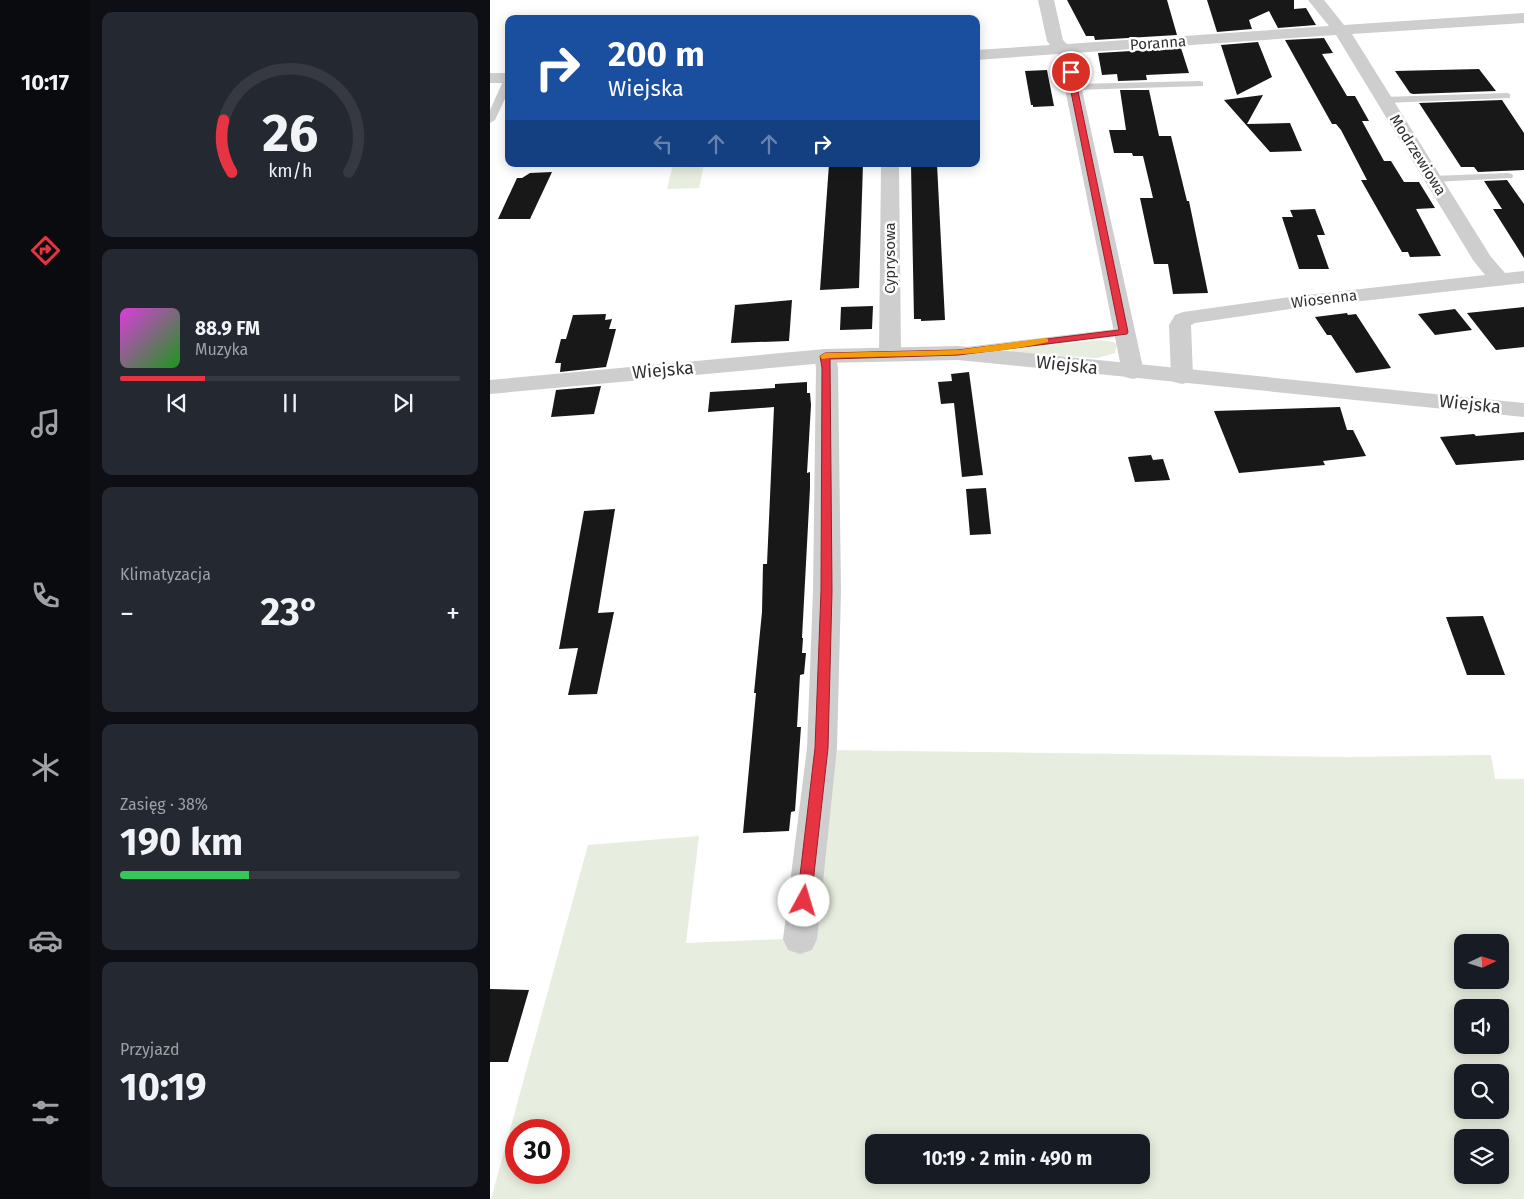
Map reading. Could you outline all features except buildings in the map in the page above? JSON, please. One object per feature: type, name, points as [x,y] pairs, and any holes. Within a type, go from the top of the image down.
[{"type":"street","points":[[1046,0],[1055,41],[1064,50],[1074,87],[1133,372]]},
{"type":"street","points":[[1316,0],[1340,30]]},
{"type":"street","name":"Poranna","points":[[980,55],[1524,18]]},
{"type":"street","name":"Modrzewiowa","points":[[1340,30],[1483,260],[1499,279]]},
{"type":"street","points":[[490,78],[505,78]]},
{"type":"street","name":"Cyprysowa","points":[[890,167],[890,353]]},
{"type":"street","name":"Wiosenna","points":[[1182,376],[1180,325],[1183,320],[1191,317],[1290,303],[1524,277]]},
{"type":"street","name":"Wiejska","points":[[490,387],[825,356],[890,353],[958,353],[1524,410]]},
{"type":"street","points":[[800,939],[822,748],[827,591],[827,368],[825,356]]},
{"type":"lane","points":[[1074,87],[1200,84]]},
{"type":"lane","points":[[490,120],[505,87]]},
{"type":"lane","points":[[1384,100],[1507,96]]},
{"type":"lane","points":[[1433,179],[1508,176]]},
{"type":"lane","points":[[958,353],[1124,332]]},
{"type":"shaded area","points":[[672,167],[703,167],[699,188],[667,189]]},
{"type":"shaded area","points":[[1100,340],[1117,344],[1115,353],[1097,358],[1014,353],[1010,351],[1021,348]]},
{"type":"shaded area","points":[[822,750],[1346,757],[1491,755],[1495,779],[1524,779],[1524,1199],[491,1199],[505,1148],[505,1184],[570,1184],[570,1119],[513,1119],[588,845],[699,836],[686,943],[809,938]]},
{"type":"slow traffic","points":[[825,357],[890,353],[958,353],[1045,341]]},
{"type":"route","points":[[804,901],[822,748],[827,591],[827,368],[825,356],[890,353],[958,353],[1046,340],[1124,332],[1071,72]]}]
